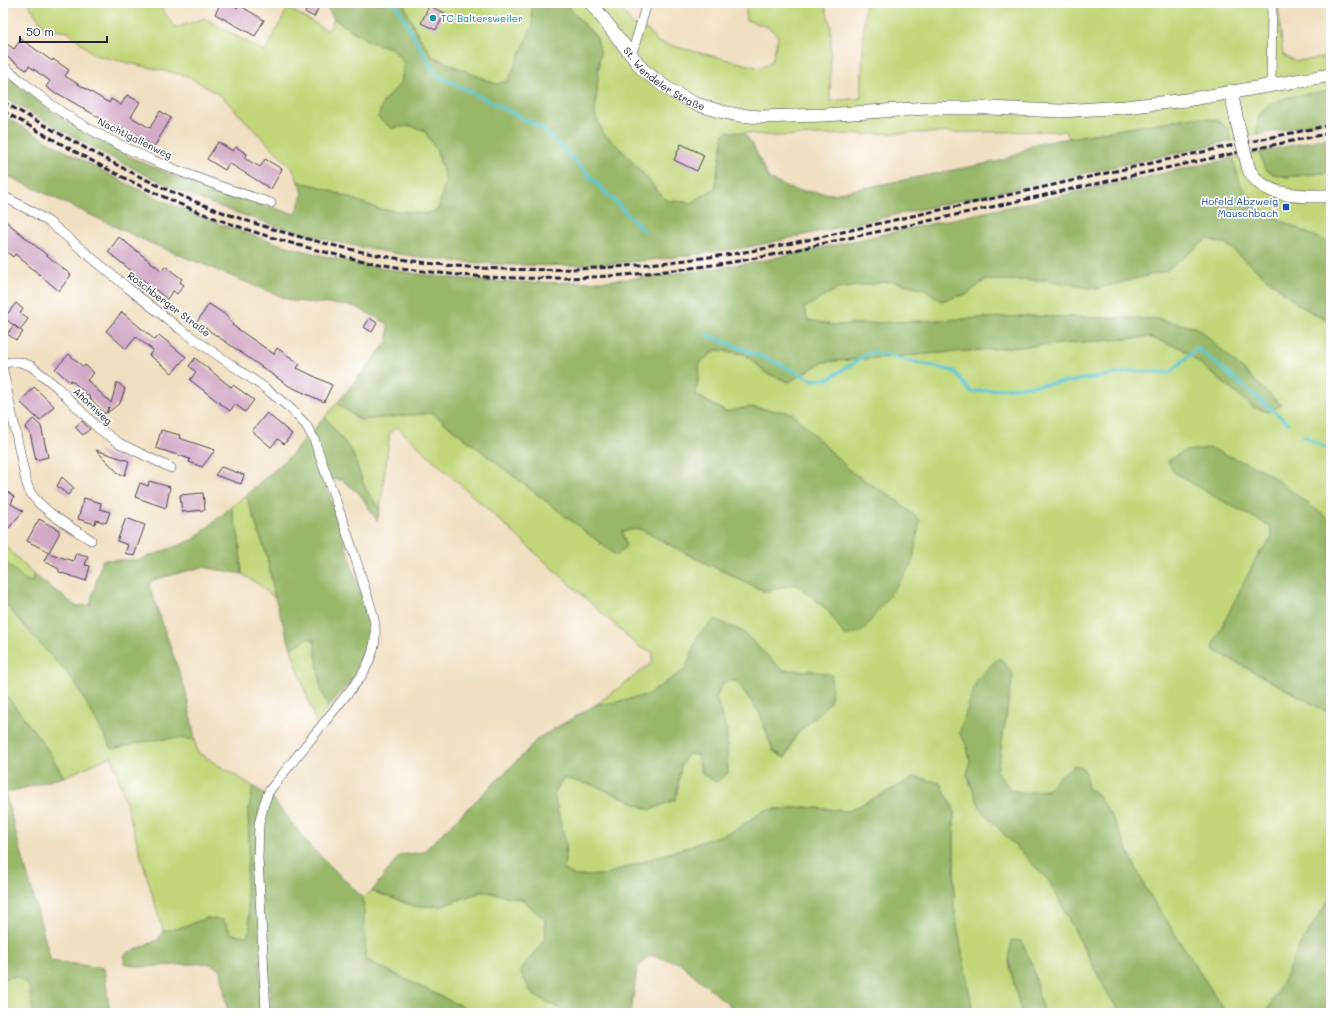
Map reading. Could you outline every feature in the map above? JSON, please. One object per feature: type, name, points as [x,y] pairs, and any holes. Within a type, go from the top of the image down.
[{"type":"main road","name":"St. Wendeler Straße","points":[[591,3],[643,70],[668,90],[693,103],[738,116],[760,117],[824,115],[928,108],[989,108],[1061,111],[1125,107],[1186,100],[1231,91],[1331,75]]},
{"type":"main road","points":[[1231,91],[1249,170],[1254,178],[1260,184],[1276,192],[1294,196],[1331,196]]},
{"type":"street","points":[[629,52],[634,47],[637,39],[647,3]]},
{"type":"street","points":[[1271,85],[1272,3]]},
{"type":"street","name":"Nachtigallenweg","points":[[3,66],[53,106],[97,132],[141,155],[195,178],[271,203]]},
{"type":"street","name":"Roschberger Straße","points":[[3,196],[49,222],[180,329],[265,388],[290,408],[306,425],[314,439],[356,559],[375,625],[373,651],[360,678],[269,791],[259,824],[258,858],[266,1013]]},
{"type":"street","name":"Ahornweg","points":[[3,364],[20,362],[31,366],[56,386],[98,428],[119,443],[171,468]]},
{"type":"street","points":[[3,371],[25,477],[30,491],[52,514],[91,540]]},
{"type":"green space","points":[[28,3],[157,3],[176,28],[204,18],[265,52],[288,8],[328,31],[334,19],[370,42],[392,48],[404,63],[401,83],[383,102],[392,128],[410,126],[424,130],[437,151],[446,180],[438,210],[425,214],[379,209],[318,186],[298,182],[294,170],[221,96],[187,76],[94,55],[69,32],[45,29]]},
{"type":"green space","points":[[324,3],[403,3],[418,35],[433,57],[496,84],[508,81],[533,25],[531,3],[562,3],[569,8],[597,38],[600,51],[595,114],[603,133],[629,157],[665,200],[692,203],[715,188],[724,134],[727,131],[743,133],[752,143],[769,179],[794,190],[833,194],[1004,160],[1035,144],[1194,117],[1216,120],[1228,128],[1231,141],[749,247],[663,259],[620,263],[529,265],[434,259],[388,252],[341,243],[250,217],[205,201],[127,166],[3,97],[3,73],[51,111],[90,136],[137,160],[192,184],[295,214],[303,193],[298,182],[318,186],[379,209],[425,214],[438,210],[446,180],[437,151],[424,130],[410,126],[392,128],[378,118],[383,102],[401,83],[404,63],[392,48],[370,42],[334,19]]},
{"type":"green space","points":[[403,3],[531,3],[533,25],[508,82],[496,84],[433,57],[418,35]]},
{"type":"green space","points":[[562,3],[616,3],[634,26],[649,31],[657,42],[760,68],[772,61],[778,36],[768,27],[746,20],[746,3],[824,3],[831,26],[830,101],[861,98],[865,3],[1278,3],[1283,55],[1296,61],[1331,57],[1331,91],[1288,97],[1258,119],[1257,135],[1231,141],[1228,128],[1194,117],[1069,138],[1065,131],[775,136],[727,131],[724,134],[715,188],[692,203],[665,200],[629,157],[603,133],[595,114],[600,51],[597,38],[569,8]]},
{"type":"green space","points":[[1331,91],[1331,120],[1257,135],[1258,119],[1262,111],[1269,105],[1289,97]]},
{"type":"green space","points":[[3,116],[148,194],[244,233],[338,259],[386,269],[482,281],[531,283],[623,279],[666,275],[752,263],[1233,158],[1240,184],[1260,210],[1302,231],[1331,243],[1331,323],[1299,305],[1226,244],[1207,239],[1166,271],[1095,289],[1046,280],[985,280],[967,294],[941,301],[925,289],[892,281],[837,289],[804,308],[808,320],[833,325],[1026,316],[1157,319],[1198,328],[1281,405],[1268,412],[1253,407],[1181,348],[1149,337],[823,362],[789,382],[766,373],[745,354],[716,350],[700,362],[696,396],[726,412],[750,407],[792,413],[853,473],[895,499],[920,520],[912,565],[863,631],[845,636],[827,609],[796,584],[764,591],[691,556],[640,529],[622,531],[626,546],[617,556],[432,413],[360,420],[337,403],[388,341],[388,324],[354,306],[292,301],[148,242],[8,176],[3,172]]},
{"type":"green space","points":[[1331,137],[1331,172],[1287,177],[1273,174],[1264,168],[1260,152]]},
{"type":"green space","points":[[1260,152],[1264,168],[1273,174],[1287,177],[1331,172],[1331,243],[1302,231],[1260,210],[1240,184],[1233,158]]},
{"type":"green space","points":[[1207,239],[1226,244],[1299,305],[1331,323],[1331,521],[1323,516],[1168,461],[1174,472],[1215,497],[1270,526],[1272,538],[1258,555],[1214,642],[1214,650],[1331,714],[1331,896],[1266,1013],[1226,1013],[1146,889],[1112,817],[1088,789],[1060,776],[1047,790],[1024,793],[1011,790],[997,772],[1013,674],[966,744],[970,760],[967,775],[981,810],[1049,881],[1108,994],[1121,1013],[1043,1013],[1033,967],[1009,962],[1021,1013],[973,1013],[954,908],[954,810],[940,783],[916,777],[849,811],[805,807],[764,810],[734,831],[604,875],[575,876],[564,870],[566,845],[554,795],[563,778],[596,786],[650,810],[676,799],[681,766],[687,754],[698,755],[702,774],[727,732],[716,698],[723,682],[737,681],[760,714],[773,751],[785,758],[796,735],[813,719],[814,671],[782,670],[743,632],[698,635],[686,669],[647,695],[613,703],[597,704],[652,663],[653,652],[639,647],[397,427],[390,432],[380,509],[365,488],[352,452],[325,417],[337,403],[360,420],[432,413],[617,556],[626,546],[622,531],[640,529],[691,556],[764,591],[796,584],[827,609],[845,636],[920,520],[895,499],[853,473],[792,413],[750,407],[726,412],[696,395],[700,362],[716,350],[745,354],[766,373],[789,382],[822,362],[1149,337],[1181,348],[1253,407],[1280,404],[1198,328],[1157,319],[1026,316],[833,325],[808,320],[804,308],[837,289],[892,281],[925,289],[941,301],[967,294],[985,280],[1046,280],[1095,289],[1166,271]]},
{"type":"green space","points":[[325,417],[352,452],[365,488],[380,509],[377,521],[360,494],[342,480],[324,479],[370,625],[368,646],[364,662],[328,708],[321,689],[314,640],[308,638],[291,649],[275,598],[267,556],[246,495],[290,456]]},
{"type":"green space","points":[[1210,448],[1265,471],[1331,521],[1331,714],[1214,650],[1214,642],[1258,555],[1272,538],[1270,526],[1215,497],[1174,472],[1168,461],[1184,451]]},
{"type":"green space","points":[[246,495],[267,556],[275,598],[242,574],[239,538],[231,507]]},
{"type":"green space","points":[[231,507],[239,538],[242,574],[202,567],[153,580],[149,585],[186,692],[195,740],[174,738],[163,739],[112,749],[75,683],[6,605],[3,604],[3,560],[25,580],[32,582],[33,574],[76,606],[90,605],[102,560],[139,560],[193,540]]},
{"type":"green space","points":[[3,543],[33,574],[32,582],[25,580],[3,560]]},
{"type":"green space","points":[[3,604],[6,605],[75,683],[112,749],[163,739],[174,738],[195,740],[197,752],[253,786],[248,814],[249,844],[246,883],[250,930],[247,936],[232,934],[223,920],[207,918],[176,929],[163,931],[112,756],[64,777],[46,747],[3,691]]},
{"type":"green space","points":[[715,619],[743,632],[782,670],[814,671],[832,675],[831,701],[796,735],[785,758],[773,751],[760,714],[737,681],[723,682],[716,698],[727,732],[728,773],[716,782],[702,774],[698,755],[687,754],[681,766],[676,799],[650,810],[596,786],[563,778],[554,795],[566,845],[564,870],[575,876],[604,875],[734,831],[764,810],[805,807],[849,811],[916,777],[940,783],[954,810],[954,908],[973,1013],[738,1013],[680,963],[650,955],[637,968],[631,1013],[568,1013],[532,994],[520,971],[546,938],[545,920],[524,900],[483,891],[442,906],[414,906],[372,891],[400,855],[423,852],[523,755],[537,739],[597,704],[613,703],[647,695],[686,669],[698,635]]},
{"type":"green space","points":[[308,638],[314,640],[321,689],[328,708],[316,723],[291,649]]},
{"type":"green space","points":[[998,658],[1002,660],[1013,674],[997,772],[1011,790],[1024,793],[1047,790],[1060,776],[1075,765],[1084,769],[1088,789],[1096,793],[1112,817],[1146,889],[1226,1013],[1121,1013],[1108,994],[1049,881],[981,810],[967,775],[970,760],[966,744],[959,733],[977,679]]},
{"type":"green space","points":[[3,691],[46,747],[64,777],[5,793],[51,961],[104,968],[110,1013],[33,1013],[29,985],[16,976],[3,979]]},
{"type":"green space","points":[[253,786],[273,799],[311,847],[363,898],[366,960],[475,1013],[271,1013],[268,960],[260,962],[261,1013],[228,1013],[221,970],[208,963],[140,967],[124,963],[125,954],[158,940],[163,931],[176,929],[207,918],[223,920],[232,934],[247,936],[250,930],[246,883],[249,844],[248,814]]},
{"type":"green space","points":[[372,891],[414,906],[442,906],[483,891],[524,900],[545,920],[546,938],[532,955],[532,994],[568,1013],[475,1013],[366,960],[363,898]]},
{"type":"green space","points":[[1331,896],[1331,1013],[1266,1013],[1299,947]]},
{"type":"green space","points":[[1011,940],[1022,941],[1033,967],[1043,1013],[1021,1013],[1009,962]]},
{"type":"green space","points":[[16,976],[29,985],[33,1013],[3,1013],[3,979]]},
{"type":"building","points":[[221,3],[228,3],[237,8],[239,5],[264,20],[255,36],[215,14]]},
{"type":"building","points":[[310,4],[318,9],[314,17],[305,12]]},
{"type":"building","name":"TC Baltersweiler","points":[[429,6],[445,13],[436,30],[421,23]]},
{"type":"building","points":[[21,39],[52,61],[53,59],[69,70],[65,76],[109,103],[111,99],[121,105],[127,95],[140,102],[131,117],[150,128],[160,111],[171,118],[154,147],[123,129],[122,131],[57,93],[56,94],[46,87],[50,81],[29,66],[26,70],[3,54],[3,41],[14,49]]},
{"type":"building","points":[[218,142],[233,151],[236,147],[247,154],[244,158],[260,167],[265,159],[282,169],[271,189],[229,163],[225,170],[207,159]]},
{"type":"building","points":[[681,144],[704,155],[697,171],[674,160]]},
{"type":"building","points":[[3,219],[71,275],[59,291],[15,254],[13,257],[3,249]]},
{"type":"building","points":[[119,237],[161,270],[165,266],[182,279],[180,282],[184,285],[177,294],[173,291],[167,299],[108,252]]},
{"type":"building","points":[[16,303],[23,309],[20,313],[28,319],[20,330],[4,318]]},
{"type":"building","points":[[209,304],[229,317],[228,319],[233,323],[232,325],[274,354],[277,348],[300,364],[297,368],[332,385],[324,402],[289,386],[197,322]]},
{"type":"building","points":[[122,312],[155,340],[159,335],[186,357],[172,373],[149,355],[153,350],[136,337],[126,349],[106,331]]},
{"type":"building","points":[[370,318],[377,323],[372,332],[364,327]]},
{"type":"building","points":[[14,325],[23,332],[16,340],[7,334]]},
{"type":"building","points":[[69,354],[83,367],[85,365],[94,373],[87,380],[111,403],[117,382],[125,389],[120,403],[107,413],[109,407],[105,414],[90,397],[71,380],[70,382],[55,369]]},
{"type":"building","points":[[195,358],[231,387],[233,385],[254,400],[245,412],[235,404],[230,411],[190,380],[196,372],[189,366]]},
{"type":"building","points":[[34,387],[54,406],[40,421],[20,402]]},
{"type":"building","points":[[267,413],[292,434],[284,444],[278,439],[271,447],[252,431]]},
{"type":"building","points":[[33,419],[41,426],[48,457],[36,460],[30,433],[25,428]]},
{"type":"building","points":[[82,421],[90,429],[83,435],[75,427]]},
{"type":"building","points":[[161,430],[180,435],[179,438],[215,450],[202,467],[189,462],[190,459],[156,448]]},
{"type":"building","points":[[96,450],[129,461],[125,475],[120,475]]},
{"type":"building","points":[[221,467],[244,475],[241,484],[215,475]]},
{"type":"building","points":[[62,477],[74,488],[68,495],[57,486]]},
{"type":"building","points":[[149,481],[170,487],[166,508],[135,497],[140,483],[148,486]]},
{"type":"building","points":[[3,488],[14,497],[11,504],[23,511],[9,528],[3,523]]},
{"type":"building","points":[[203,493],[205,510],[182,512],[180,495]]},
{"type":"building","points":[[84,498],[101,503],[100,509],[110,512],[106,523],[96,520],[95,524],[78,519]]},
{"type":"building","points":[[126,518],[145,525],[134,556],[125,553],[128,545],[117,541]]},
{"type":"building","points":[[39,519],[59,530],[59,534],[49,552],[27,541]]},
{"type":"building","points":[[48,553],[73,561],[76,553],[88,556],[85,565],[90,566],[86,581],[59,572],[59,569],[44,561]]},
{"type":"waterway","points":[[395,3],[435,74],[542,128],[644,231]]},
{"type":"waterway","points":[[707,335],[773,361],[812,380],[828,379],[871,352],[954,371],[971,392],[1067,382],[1134,371],[1170,373],[1197,348],[1288,423]]},
{"type":"waterway","points":[[1303,436],[1331,452]]},
{"type":"railway","points":[[3,102],[126,170],[193,201],[245,220],[324,243],[418,262],[499,269],[540,270],[581,269],[662,263],[726,255],[770,247],[1331,125]]},
{"type":"railway","points":[[3,111],[124,178],[149,190],[199,212],[265,235],[333,254],[379,264],[471,276],[518,278],[611,276],[658,272],[757,258],[1331,133]]},
{"type":"place","name":"TC Baltersweiler","points":[[433,18]]},
{"type":"place","name":"Hofeld Abzweig Mauschbach","points":[[1286,207]]}]
